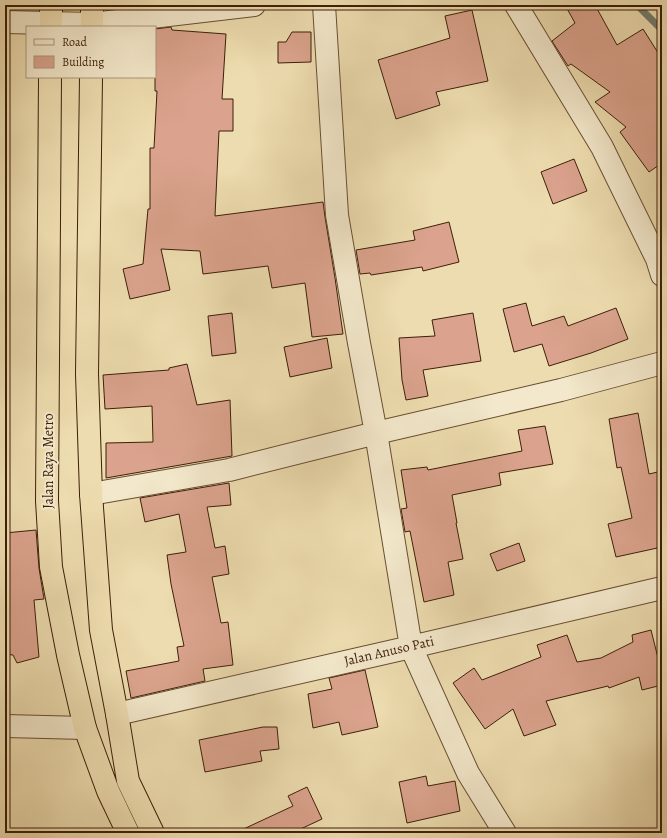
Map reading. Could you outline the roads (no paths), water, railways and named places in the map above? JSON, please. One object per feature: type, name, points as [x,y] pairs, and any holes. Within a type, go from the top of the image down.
[{"type":"highway","name":"Jalan Raya Metro","points":[[50,78],[47,501],[51,567],[68,655],[85,728],[108,791],[128,833]]},
{"type":"highway","points":[[91,78],[87,374],[91,494],[101,630],[128,781],[153,833]]},
{"type":"street","points":[[5,22],[51,19],[92,19],[254,5]]},
{"type":"street","points":[[324,5],[337,215],[376,432],[411,647],[468,773],[505,833]]},
{"type":"street","points":[[516,5],[602,147],[657,259],[662,276]]},
{"type":"street","points":[[91,494],[229,470],[376,432],[561,390],[662,363]]},
{"type":"street","name":"Jalan Anuso Pati","points":[[116,714],[662,588]]},
{"type":"street","points":[[5,726],[85,728]]},
{"type":"waterway","points":[[637,5],[662,30]]}]
